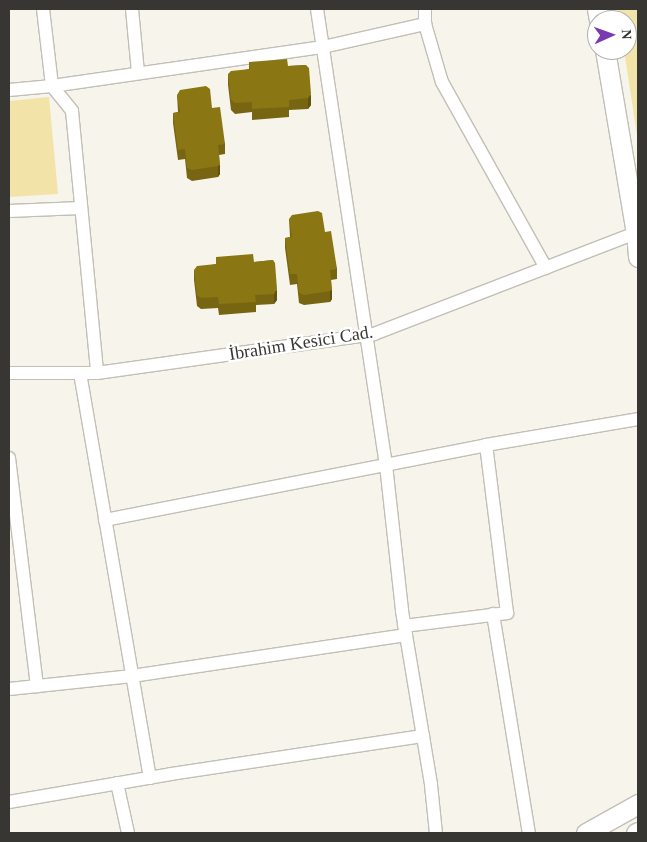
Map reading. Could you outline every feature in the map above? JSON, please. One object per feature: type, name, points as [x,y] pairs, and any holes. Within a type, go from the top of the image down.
[{"type":"street","points":[[44,9],[52,86],[72,111],[98,373]]},
{"type":"street","points":[[132,9],[138,73]]},
{"type":"street","points":[[317,9],[386,465],[405,630],[423,736],[436,833]]},
{"type":"street","points":[[425,9],[425,24],[442,82],[546,268]]},
{"type":"street","points":[[9,90],[52,86],[323,47],[425,24]]},
{"type":"street","points":[[607,60],[636,233],[638,257]]},
{"type":"street","points":[[9,211],[81,208]]},
{"type":"street","name":"İbrahim Kesici Cad.","points":[[9,373],[98,373],[366,335],[636,233]]},
{"type":"street","points":[[80,373],[150,778]]},
{"type":"street","points":[[105,520],[486,445],[638,419]]},
{"type":"street","points":[[9,689],[132,676],[507,613],[486,445]]},
{"type":"street","points":[[9,458],[15,561],[37,686]]},
{"type":"street","points":[[493,614],[529,833]]},
{"type":"street","points":[[9,802],[150,778],[423,736]]},
{"type":"street","points":[[117,784],[128,833]]},
{"type":"street","points":[[586,833],[638,804]]},
{"type":"shaded area","points":[[638,9],[638,142],[626,60],[637,60],[637,10],[618,10]]},
{"type":"shaded area","points":[[49,97],[58,194],[9,197],[9,101]]},
{"type":"building","points":[[287,59],[288,66],[306,65],[309,68],[311,94],[308,98],[289,100],[289,107],[252,109],[252,102],[235,103],[231,100],[228,74],[231,71],[250,69],[249,62]]},
{"type":"building","points":[[206,86],[210,89],[212,108],[220,107],[225,144],[218,145],[220,164],[218,166],[192,170],[187,168],[185,149],[178,150],[173,113],[180,112],[177,95],[180,90]]},
{"type":"building","points":[[318,211],[322,213],[325,232],[331,231],[337,269],[330,270],[332,289],[330,291],[304,295],[299,293],[297,274],[290,274],[285,238],[292,237],[289,219],[292,215]]},
{"type":"building","points":[[253,254],[254,262],[273,260],[275,263],[277,289],[274,294],[255,295],[256,302],[219,304],[218,297],[201,298],[197,295],[194,270],[197,266],[216,264],[216,257]]}]
